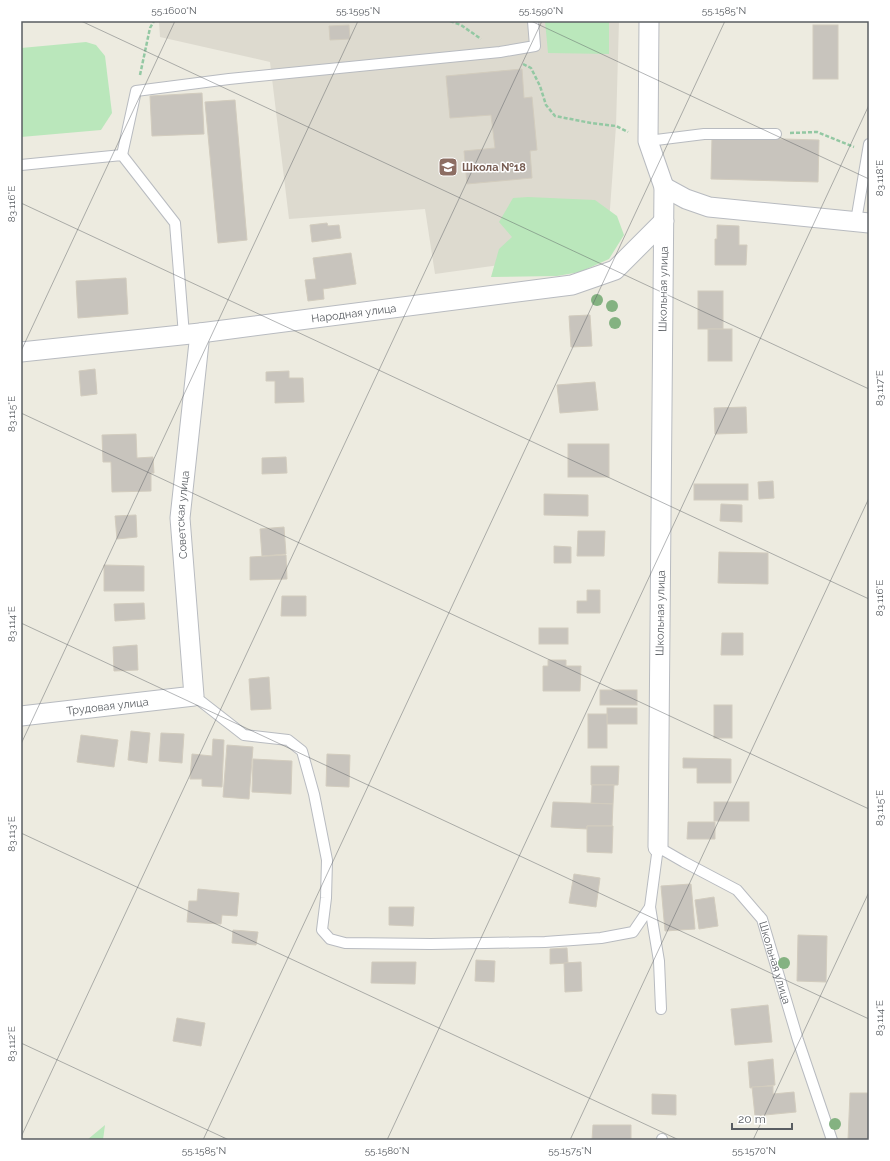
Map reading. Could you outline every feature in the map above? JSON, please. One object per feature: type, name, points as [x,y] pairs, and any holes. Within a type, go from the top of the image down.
[{"type":"street","name":"Школьная улица","points":[[649,21],[648,141],[664,187],[658,847]]},
{"type":"street","points":[[664,187],[686,199],[710,207],[862,222]]},
{"type":"street","name":"Народная улица","points":[[21,352],[192,334],[572,285],[615,270],[664,221]]},
{"type":"street","name":"Советская улица","points":[[192,334],[180,518],[194,696]]},
{"type":"street","name":"Трудовая улица","points":[[21,716],[194,696]]},
{"type":"lane","points":[[122,155],[136,91],[229,79],[500,52],[535,46],[533,21]]},
{"type":"lane","points":[[648,141],[704,134],[776,134]]},
{"type":"lane","points":[[862,222],[868,148]]},
{"type":"lane","points":[[21,165],[122,155]]},
{"type":"lane","points":[[122,155],[175,223],[192,334]]},
{"type":"lane","points":[[194,696],[244,735],[288,740],[302,751],[314,794],[327,860],[326,898],[322,930],[330,939],[345,943],[431,944],[545,942],[601,938],[633,932],[650,907]]},
{"type":"lane","points":[[658,847],[650,907],[659,961],[661,1009]]},
{"type":"lane","name":"Школьная улица","points":[[658,847],[737,890],[762,919],[798,1040],[832,1140]]},
{"type":"path","points":[[136,91],[150,28],[154,21]]},
{"type":"path","points":[[450,21],[461,25],[500,52],[531,68],[540,86],[546,105],[555,116],[616,126],[648,141]]},
{"type":"path","points":[[776,134],[817,132],[868,148]]},
{"type":"shaded area","name":"Школа №18","points":[[159,21],[619,21],[616,126],[607,250],[435,274],[425,209],[289,219],[270,62],[160,37]]},
{"type":"green space","points":[[545,21],[609,21],[609,54],[548,53]]},
{"type":"green space","points":[[86,42],[96,45],[105,56],[112,113],[101,130],[21,137],[21,48]]},
{"type":"green space","points":[[528,197],[595,200],[617,216],[624,235],[609,259],[580,272],[557,276],[491,277],[499,249],[512,237],[499,222],[513,198]]},
{"type":"green space","points":[[105,1125],[103,1140],[87,1140]]},
{"type":"building","points":[[349,25],[350,39],[330,40],[329,26]]},
{"type":"building","points":[[813,25],[838,25],[838,79],[813,79]]},
{"type":"building","points":[[522,69],[524,98],[532,97],[537,150],[530,151],[532,178],[467,184],[464,151],[495,148],[491,115],[450,118],[446,76]]},
{"type":"building","points":[[202,93],[204,134],[152,136],[150,96]]},
{"type":"building","points":[[235,100],[247,240],[218,243],[205,102]]},
{"type":"building","points":[[712,137],[819,140],[818,182],[711,179]]},
{"type":"building","points":[[327,223],[328,226],[339,225],[341,238],[312,242],[310,225]]},
{"type":"building","points":[[717,225],[739,226],[739,245],[747,245],[746,265],[715,265],[715,239],[717,239]]},
{"type":"building","points":[[351,253],[356,284],[323,289],[324,299],[308,301],[305,280],[316,279],[313,258]]},
{"type":"building","points":[[126,278],[128,314],[78,318],[76,281]]},
{"type":"building","points":[[698,291],[723,291],[723,329],[698,329]]},
{"type":"building","points":[[590,315],[592,346],[571,347],[569,316]]},
{"type":"building","points":[[708,329],[732,329],[732,361],[708,361]]},
{"type":"building","points":[[95,369],[97,394],[81,396],[79,371]]},
{"type":"building","points":[[289,371],[289,378],[303,378],[304,402],[275,403],[275,381],[266,381],[266,372]]},
{"type":"building","points":[[595,382],[598,410],[560,413],[557,385]]},
{"type":"building","points":[[746,407],[747,433],[715,434],[714,408]]},
{"type":"building","points":[[136,434],[137,458],[153,457],[154,473],[151,473],[151,491],[112,492],[111,462],[103,462],[102,435]]},
{"type":"building","points":[[568,444],[609,444],[609,477],[568,477]]},
{"type":"building","points":[[286,457],[287,473],[262,474],[262,458]]},
{"type":"building","points":[[773,481],[774,498],[759,499],[758,482]]},
{"type":"building","points":[[694,484],[748,484],[748,500],[694,500]]},
{"type":"building","points":[[544,494],[588,495],[588,516],[544,515]]},
{"type":"building","points":[[721,504],[742,505],[742,522],[720,521]]},
{"type":"building","points":[[136,515],[137,537],[117,539],[115,516]]},
{"type":"building","points":[[284,527],[286,554],[262,556],[260,529]]},
{"type":"building","points":[[578,531],[605,531],[604,556],[577,556]]},
{"type":"building","points":[[554,546],[571,547],[571,563],[554,563]]},
{"type":"building","points":[[719,552],[768,553],[768,584],[718,583]]},
{"type":"building","points":[[286,555],[287,579],[250,580],[250,557]]},
{"type":"building","points":[[104,565],[144,566],[144,591],[104,591]]},
{"type":"building","points":[[587,590],[600,590],[600,613],[577,613],[577,601],[587,601]]},
{"type":"building","points":[[282,596],[306,596],[306,616],[281,616]]},
{"type":"building","points":[[144,603],[145,619],[115,621],[114,604]]},
{"type":"building","points":[[539,628],[568,628],[568,644],[539,644]]},
{"type":"building","points":[[722,633],[743,633],[743,655],[721,655]]},
{"type":"building","points":[[137,645],[138,670],[114,671],[113,647]]},
{"type":"building","points":[[548,660],[566,660],[566,666],[581,666],[580,691],[543,691],[543,666],[548,666]]},
{"type":"building","points":[[269,677],[271,709],[251,710],[249,679]]},
{"type":"building","points":[[600,690],[637,690],[637,705],[600,705]]},
{"type":"building","points":[[714,705],[732,705],[732,738],[714,738]]},
{"type":"building","points":[[607,708],[637,708],[637,724],[607,724]]},
{"type":"building","points":[[588,714],[607,714],[607,748],[588,748]]},
{"type":"building","points":[[131,731],[150,733],[147,763],[128,760]]},
{"type":"building","points":[[161,733],[184,734],[182,763],[159,761]]},
{"type":"building","points":[[81,735],[118,740],[114,767],[77,762]]},
{"type":"building","points":[[213,739],[224,740],[222,787],[202,786],[202,779],[190,779],[192,754],[212,756]]},
{"type":"building","points":[[227,745],[253,747],[249,799],[223,797]]},
{"type":"building","points":[[327,754],[350,755],[349,787],[326,786]]},
{"type":"building","points":[[683,758],[731,759],[731,783],[697,783],[697,768],[683,768]]},
{"type":"building","points":[[253,759],[292,761],[291,794],[252,792]]},
{"type":"building","points":[[591,766],[619,766],[618,785],[591,785]]},
{"type":"building","points":[[592,785],[614,785],[613,804],[591,803]]},
{"type":"building","points":[[553,802],[613,804],[612,826],[587,826],[587,829],[551,827]]},
{"type":"building","points":[[714,802],[749,802],[749,821],[714,821]]},
{"type":"building","points":[[688,822],[715,822],[715,839],[687,839]]},
{"type":"building","points":[[587,826],[613,826],[612,853],[587,852]]},
{"type":"building","points":[[574,874],[600,878],[596,907],[569,903]]},
{"type":"building","points":[[691,884],[695,929],[665,931],[661,886]]},
{"type":"building","points":[[198,889],[239,893],[237,916],[222,915],[221,924],[187,922],[189,901],[197,901]]},
{"type":"building","points":[[714,897],[718,926],[699,929],[695,900]]},
{"type":"building","points":[[389,907],[414,907],[413,926],[389,925]]},
{"type":"building","points":[[233,930],[258,932],[256,945],[232,943]]},
{"type":"building","points":[[798,935],[827,936],[826,982],[797,981]]},
{"type":"building","points":[[567,948],[568,963],[550,964],[550,949]]},
{"type":"building","points":[[476,960],[495,961],[494,982],[475,981]]},
{"type":"building","points":[[372,962],[416,962],[415,984],[371,983]]},
{"type":"building","points":[[581,962],[582,991],[565,992],[564,963]]},
{"type":"building","points":[[768,1005],[772,1042],[735,1045],[731,1009]]},
{"type":"building","points":[[177,1018],[205,1023],[201,1046],[173,1041]]},
{"type":"building","points":[[773,1059],[775,1085],[750,1088],[748,1062]]},
{"type":"building","points":[[773,1086],[773,1094],[794,1092],[796,1112],[755,1116],[752,1087]]},
{"type":"building","points":[[850,1093],[869,1093],[869,1140],[848,1140]]},
{"type":"building","points":[[652,1094],[676,1095],[676,1115],[652,1114]]},
{"type":"building","points":[[593,1125],[631,1125],[631,1140],[592,1140]]},
{"type":"place","name":"Школа №18","points":[[448,167]]}]
